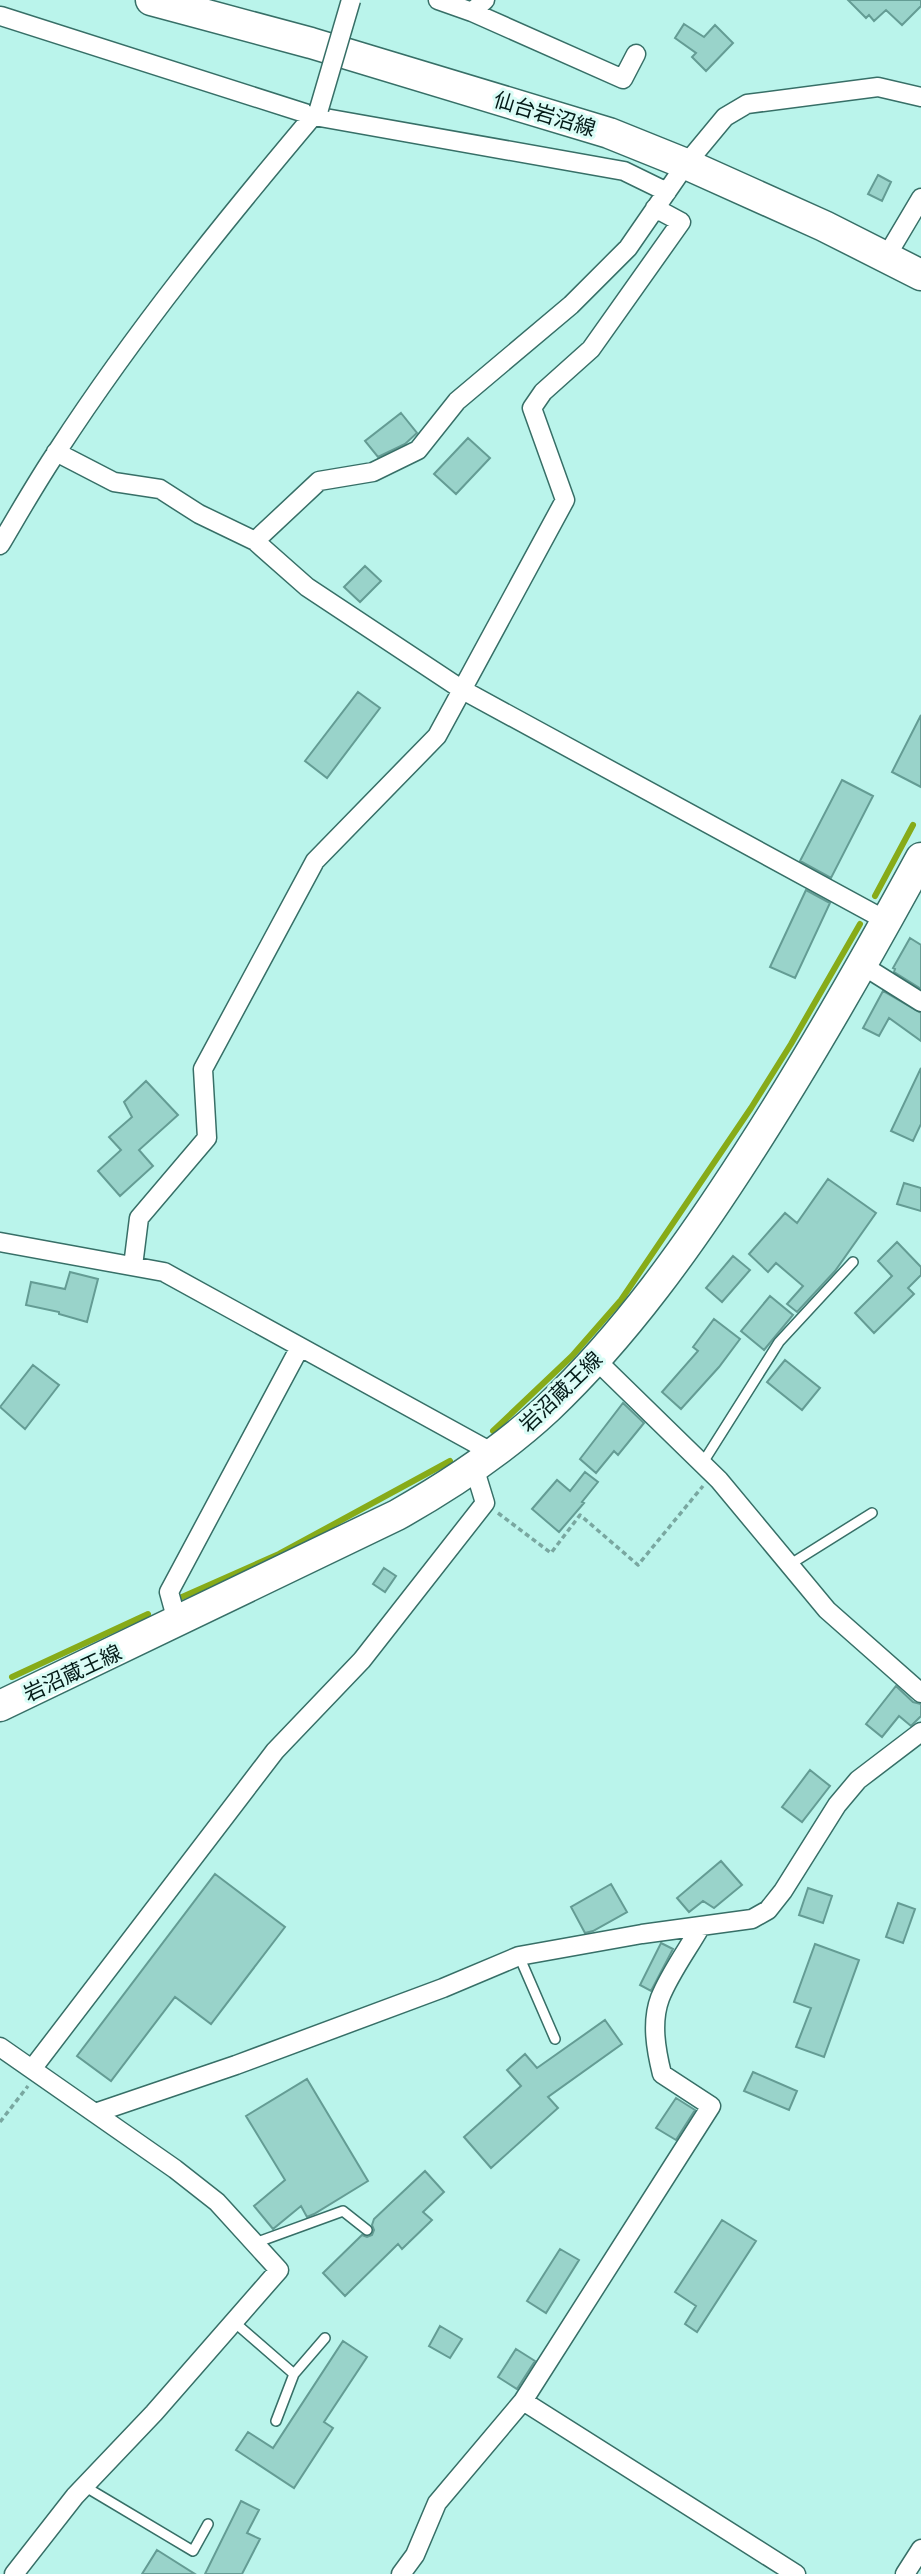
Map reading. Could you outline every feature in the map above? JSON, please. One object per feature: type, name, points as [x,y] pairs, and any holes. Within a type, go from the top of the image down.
[{"type":"main road","name":"仙台岩沼線","points":[[151,0],[311,43],[609,133],[686,164],[824,226],[921,275]]},
{"type":"main road","name":"岩沼蔵王線","points":[[0,1706],[397,1515],[449,1486],[546,1410],[596,1360],[652,1292],[716,1203],[791,1087],[921,858]]},
{"type":"street","points":[[0,545],[56,452],[194,263],[316,113],[351,0]]},
{"type":"street","points":[[438,0],[479,6],[623,79],[636,54]]},
{"type":"street","points":[[1,16],[316,113],[624,171],[667,192]]},
{"type":"street","points":[[255,541],[319,481],[373,472],[418,450],[457,401],[571,305],[618,257],[686,164],[725,117],[747,104],[878,87],[921,97]]},
{"type":"street","points":[[886,257],[921,198]]},
{"type":"street","points":[[133,1266],[139,1218],[208,1138],[203,1069],[315,861],[437,736],[565,500],[532,408],[543,392],[591,349],[681,222],[655,208]]},
{"type":"street","points":[[56,452],[114,482],[160,489],[198,514],[255,541],[307,587],[461,690],[887,921]]},
{"type":"street","points":[[862,965],[921,1002]]},
{"type":"street","points":[[0,1242],[164,1272],[300,1347],[483,1460],[485,1503],[362,1660],[275,1751],[35,2071]]},
{"type":"street","points":[[177,1621],[169,1591],[300,1347]]},
{"type":"street","points":[[596,1360],[708,1469],[827,1610],[921,1693]]},
{"type":"street","points":[[95,2113],[236,2065],[443,1988],[519,1956],[642,1934],[752,1919],[768,1910],[783,1891],[837,1805],[858,1780],[921,1732]]},
{"type":"street","points":[[401,2574],[415,2554],[437,2503],[523,2401],[711,2106],[662,2074],[656,2050],[660,1999],[701,1926]]},
{"type":"street","points":[[0,2047],[217,2202],[279,2270],[154,2413],[84,2486],[14,2574]]},
{"type":"street","points":[[523,2401],[796,2574]]},
{"type":"street","points":[[905,2574],[921,2549]]},
{"type":"lane","points":[[708,1469],[779,1342],[853,1262]]},
{"type":"lane","points":[[789,1565],[872,1513]]},
{"type":"lane","points":[[519,1956],[555,2039]]},
{"type":"lane","points":[[254,2243],[343,2211],[367,2230]]},
{"type":"lane","points":[[233,2321],[294,2374]]},
{"type":"lane","points":[[276,2421],[294,2374],[325,2338]]},
{"type":"lane","points":[[84,2486],[193,2551],[208,2524]]},
{"type":"path","points":[[485,1503],[551,1553],[580,1515],[638,1565],[708,1469]]},
{"type":"path","points":[[0,2122],[35,2071]]},
{"type":"building","points":[[848,0],[921,0],[921,6],[902,25],[886,10],[874,21],[869,15],[866,18]]},
{"type":"building","points":[[684,24],[704,37],[715,25],[733,43],[706,71],[692,57],[696,53],[675,38]]},
{"type":"building","points":[[878,175],[891,182],[882,201],[868,194]]},
{"type":"building","points":[[401,413],[417,433],[405,444],[378,457],[365,441]]},
{"type":"building","points":[[468,438],[490,458],[456,494],[434,474]]},
{"type":"building","points":[[365,566],[381,581],[360,602],[344,587]]},
{"type":"building","points":[[358,692],[380,708],[327,778],[305,761]]},
{"type":"building","points":[[921,715],[921,787],[892,772]]},
{"type":"building","points":[[842,780],[873,796],[831,878],[800,861]]},
{"type":"building","points":[[806,890],[830,903],[795,978],[770,967]]},
{"type":"building","points":[[910,938],[921,945],[921,989],[894,972],[893,968]]},
{"type":"building","points":[[883,991],[921,1013],[921,1041],[889,1018],[879,1036],[863,1028]]},
{"type":"building","points":[[921,1068],[921,1124],[913,1141],[891,1131]]},
{"type":"building","points":[[146,1081],[178,1115],[139,1150],[153,1166],[120,1196],[98,1171],[121,1150],[109,1137],[132,1117],[124,1102]]},
{"type":"building","points":[[828,1179],[876,1213],[835,1271],[797,1312],[787,1304],[803,1286],[776,1263],[768,1272],[749,1254],[785,1213],[797,1223]]},
{"type":"building","points":[[904,1183],[921,1188],[921,1211],[897,1204]]},
{"type":"building","points":[[897,1242],[921,1267],[921,1275],[908,1288],[914,1294],[874,1333],[855,1313],[892,1276],[878,1261]]},
{"type":"building","points":[[733,1256],[750,1270],[722,1302],[706,1288]]},
{"type":"building","points":[[70,1272],[98,1279],[87,1322],[59,1312],[26,1305],[31,1282],[65,1289]]},
{"type":"building","points":[[770,1296],[793,1315],[764,1350],[741,1331]]},
{"type":"building","points":[[714,1319],[740,1339],[681,1409],[662,1392],[698,1351],[693,1347]]},
{"type":"building","points":[[785,1360],[820,1388],[802,1410],[767,1382]]},
{"type":"building","points":[[33,1365],[59,1385],[25,1429],[0,1407]]},
{"type":"building","points":[[623,1403],[644,1423],[618,1455],[614,1451],[596,1473],[580,1459]]},
{"type":"building","points":[[585,1472],[598,1482],[559,1532],[532,1509],[557,1480],[570,1491]]},
{"type":"building","points":[[384,1568],[396,1576],[385,1592],[373,1584]]},
{"type":"building","points":[[896,1686],[913,1702],[921,1704],[921,1716],[911,1726],[899,1716],[882,1737],[866,1724]]},
{"type":"building","points":[[810,1770],[830,1786],[802,1822],[782,1807]]},
{"type":"building","points":[[721,1861],[742,1885],[714,1908],[703,1901],[689,1912],[677,1898]]},
{"type":"building","points":[[215,1874],[285,1927],[211,2024],[175,1997],[111,2081],[77,2056]]},
{"type":"building","points":[[611,1884],[627,1912],[585,1933],[571,1907]]},
{"type":"building","points":[[808,1888],[832,1896],[823,1923],[799,1915]]},
{"type":"building","points":[[898,1903],[915,1909],[903,1943],[886,1937]]},
{"type":"building","points":[[661,1943],[673,1949],[651,1991],[640,1985]]},
{"type":"building","points":[[815,1944],[859,1960],[824,2057],[796,2047],[811,2008],[794,2002]]},
{"type":"building","points":[[605,2020],[622,2044],[548,2097],[558,2108],[491,2168],[464,2137],[521,2086],[507,2070],[525,2054],[537,2068]]},
{"type":"building","points":[[753,2072],[797,2091],[789,2110],[744,2091]]},
{"type":"building","points":[[307,2079],[368,2181],[307,2217],[301,2206],[273,2229],[254,2206],[285,2180],[246,2116]]},
{"type":"building","points":[[676,2098],[695,2110],[676,2140],[656,2128]]},
{"type":"building","points":[[425,2171],[444,2192],[423,2212],[432,2220],[402,2249],[398,2244],[345,2296],[323,2273],[362,2235],[372,2235],[374,2219]]},
{"type":"building","points":[[722,2220],[756,2241],[697,2332],[685,2324],[696,2306],[675,2292]]},
{"type":"building","points":[[560,2249],[579,2260],[546,2313],[527,2301]]},
{"type":"building","points":[[440,2326],[462,2339],[450,2358],[429,2346]]},
{"type":"building","points":[[343,2341],[367,2357],[324,2422],[333,2428],[294,2488],[236,2450],[248,2432],[273,2448]]},
{"type":"building","points":[[516,2349],[535,2361],[517,2389],[498,2377]]},
{"type":"building","points":[[241,2501],[259,2510],[247,2533],[260,2539],[242,2574],[205,2574]]},
{"type":"building","points":[[157,2550],[195,2574],[142,2574]]},
{"type":"waterway","points":[[875,896],[913,825]]},
{"type":"waterway","points":[[493,1431],[572,1356],[621,1300],[751,1108],[860,924]]},
{"type":"waterway","points":[[182,1597],[279,1554],[450,1461]]},
{"type":"waterway","points":[[12,1677],[148,1614]]}]
